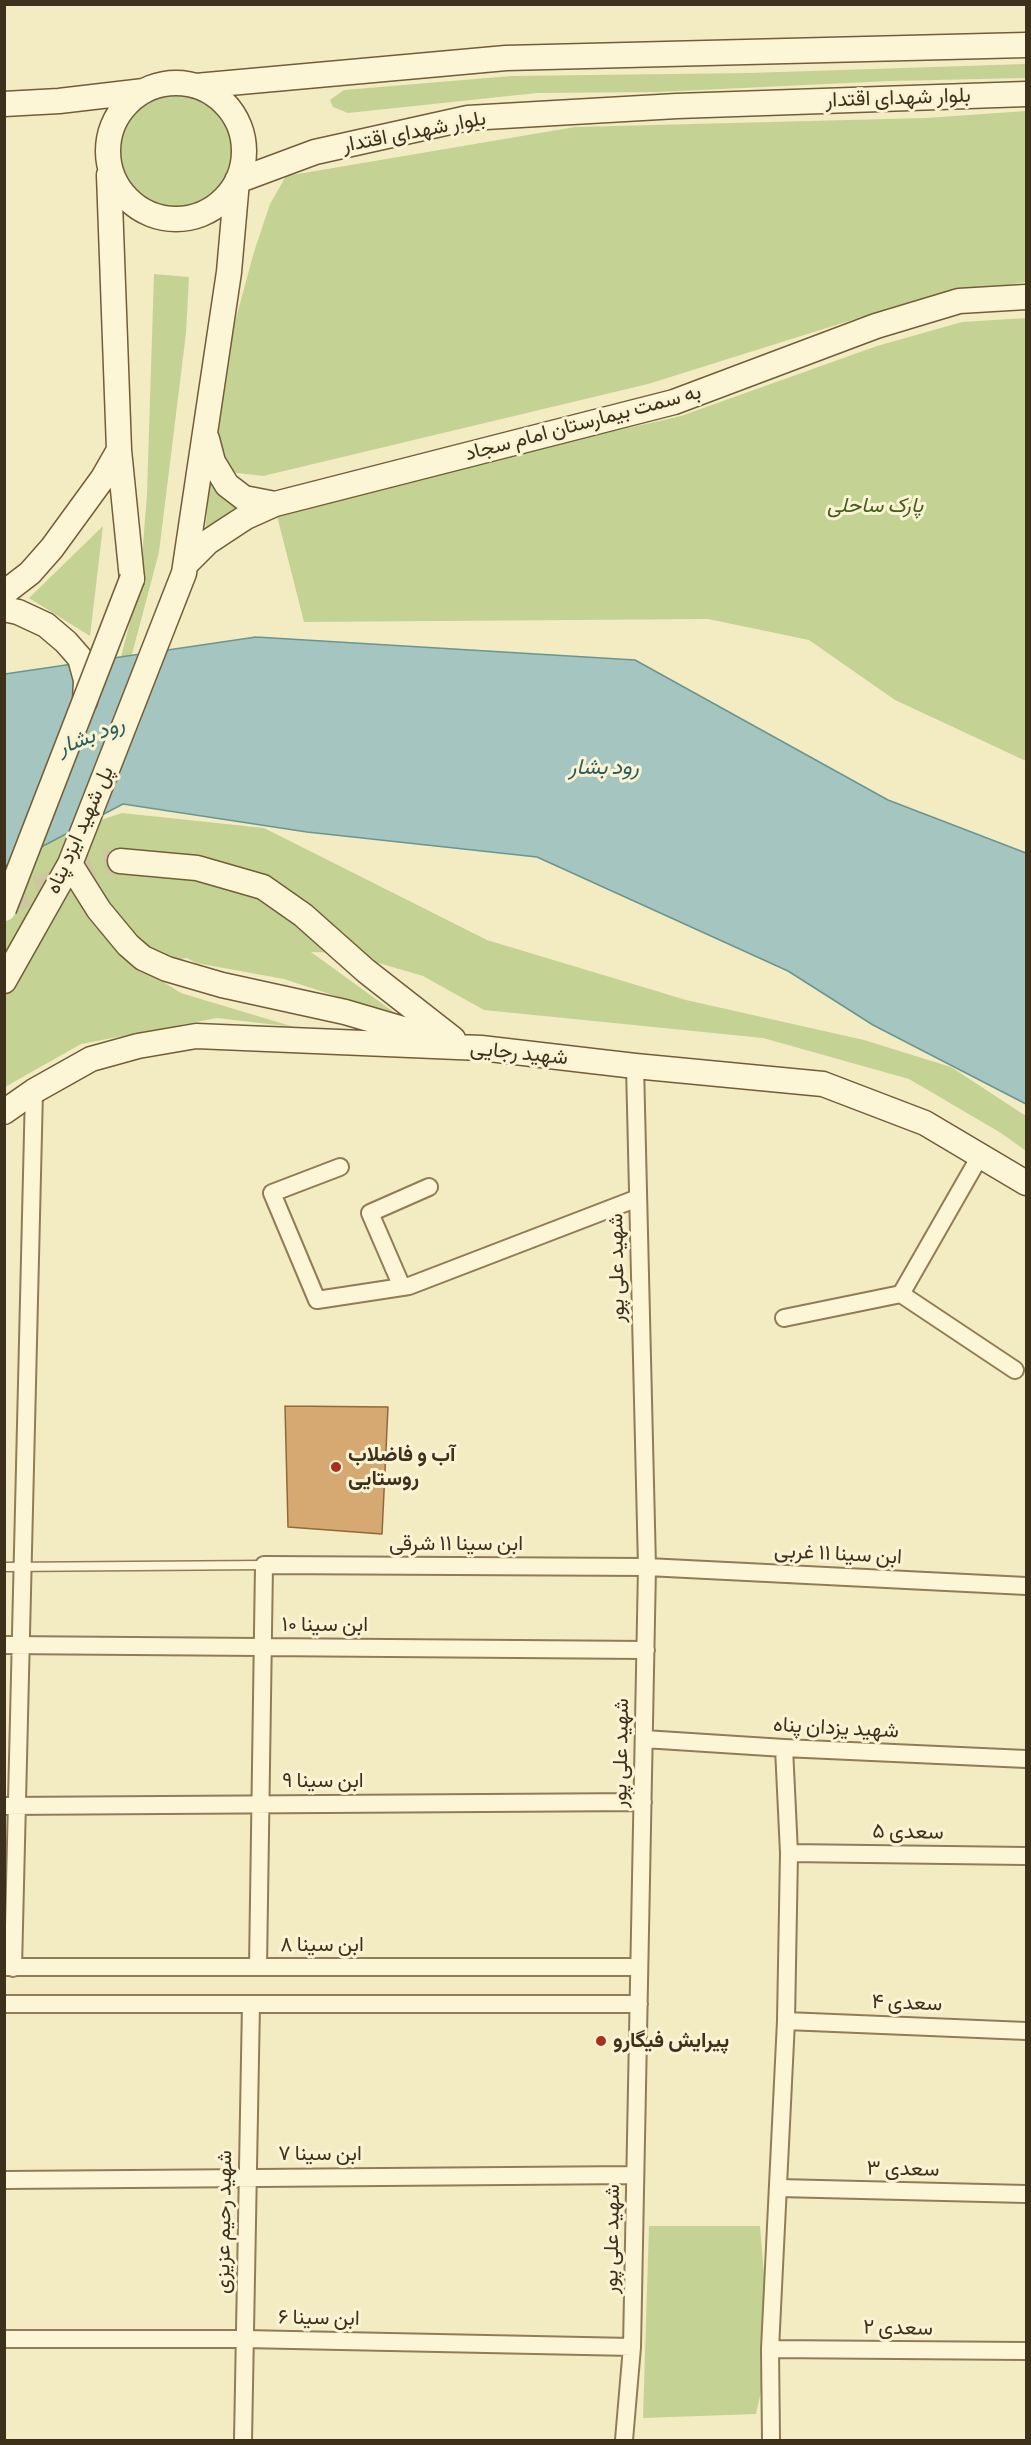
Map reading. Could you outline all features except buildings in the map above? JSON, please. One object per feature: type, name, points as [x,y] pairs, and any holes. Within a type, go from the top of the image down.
[{"type":"street","points":[[4,104],[59,101],[144,91],[170,83],[196,86],[506,58],[1026,45]]},
{"type":"street","points":[[185,568],[229,272],[237,181],[244,156],[242,137],[235,118],[219,99],[196,86]]},
{"type":"street","points":[[4,593],[30,573],[52,548],[103,478],[119,450],[108,141],[116,117],[133,98],[144,91]]},
{"type":"street","name":"بلوار شهدای اقتدار","points":[[237,181],[315,152],[468,118],[677,106],[1026,94]]},
{"type":"street","points":[[109,166],[119,190],[127,200],[149,214],[161,218],[187,219],[200,215],[222,202],[237,181]]},
{"type":"street","name":"به سمت بیمارستان امام سجاد","points":[[185,568],[208,543],[223,532],[246,517],[274,504],[674,402],[876,326],[959,301],[1026,297]]},
{"type":"street","points":[[206,436],[213,462],[227,485],[244,498],[274,504]]},
{"type":"street","name":"پل شهید ایزد پناه","points":[[4,909],[132,579],[119,450]]},
{"type":"street","name":"پل شهید ایزد پناه","points":[[4,981],[72,857],[185,568]]},
{"type":"street","points":[[4,609],[18,612],[46,625],[66,642],[80,658],[86,680],[85,701]]},
{"type":"street","points":[[72,857],[99,910],[128,945],[143,958],[167,969],[222,985],[345,1012],[464,1047]]},
{"type":"street","points":[[120,861],[197,868],[263,887],[303,915],[366,971],[464,1047]]},
{"type":"street","name":"شهید رجایی","points":[[4,1112],[34,1091],[91,1059],[138,1046],[196,1036],[464,1047],[823,1084],[925,1123],[1026,1183]]},
{"type":"street","name":"شهید علی پور","points":[[624,2440],[632,2347],[647,1567],[635,1066]]},
{"type":"street","points":[[9,1967],[13,1645],[23,1567],[34,1091]]},
{"type":"street","points":[[901,1294],[980,1156]]},
{"type":"street","points":[[340,1167],[272,1193],[318,1300],[402,1287],[638,1198]]},
{"type":"street","points":[[402,1287],[370,1213],[429,1187]]},
{"type":"street","points":[[784,1318],[901,1294],[1015,1370]]},
{"type":"street","points":[[258,1967],[264,1565]]},
{"type":"street","name":"ابن سینا ۱۱ شرقی","points":[[264,1565],[647,1567]]},
{"type":"street","name":"ابن سینا ۱۱ غربی","points":[[647,1567],[1026,1586]]},
{"type":"street","name":"ابن سینا ۱۰","points":[[13,1645],[646,1650]]},
{"type":"street","name":"شهید یزدان پناه","points":[[644,1739],[1026,1759]]},
{"type":"street","points":[[771,2440],[770,2349],[786,2021],[789,1852],[784,1748]]},
{"type":"street","name":"ابن سینا ۹","points":[[11,1806],[643,1802]]},
{"type":"street","name":"سعدی ۵","points":[[789,1852],[1026,1856]]},
{"type":"street","name":"ابن سینا ۸","points":[[9,1967],[639,1967]]},
{"type":"street","points":[[4,2004],[639,2004]]},
{"type":"street","name":"شهید رحیم عزیزی","points":[[243,2440],[251,2004]]},
{"type":"street","name":"سعدی ۴","points":[[786,2021],[1026,2031]]},
{"type":"street","name":"ابن سینا ۷","points":[[4,2180],[636,2175]]},
{"type":"street","name":"سعدی ۳","points":[[779,2188],[1026,2194]]},
{"type":"street","name":"ابن سینا ۶","points":[[4,2339],[244,2339],[632,2347]]},
{"type":"street","name":"سعدی ۲","points":[[770,2349],[1026,2351]]},
{"type":"lane","points":[[4,1567],[264,1565]]},
{"type":"green space","points":[[1026,64],[1026,78],[890,81],[658,92],[537,93],[348,113],[333,107],[330,100],[344,90],[511,76],[749,73]]},
{"type":"green space","points":[[175,91],[198,96],[217,109],[230,128],[235,151],[230,174],[217,193],[198,206],[175,211],[152,206],[133,193],[120,174],[115,151],[120,128],[133,109],[152,96]]},
{"type":"green space","points":[[1026,111],[1026,282],[919,299],[648,384],[263,476],[195,468],[254,252],[270,204],[286,176],[575,127],[926,118]]},
{"type":"green space","points":[[154,274],[189,277],[186,333],[159,552],[125,681],[79,827],[122,813],[264,828],[487,940],[686,1000],[864,1040],[951,1067],[1026,1116],[1026,1151],[1001,1133],[909,1079],[763,1038],[484,1010],[423,976],[344,953],[311,952],[402,1018],[284,979],[196,963],[187,958],[149,964],[141,968],[181,993],[294,1027],[217,1018],[81,1044],[5,1087],[5,856],[115,680],[140,583],[147,494]]},
{"type":"green space","name":"پارک ساحلی","points":[[1026,318],[1026,761],[895,700],[809,640],[708,619],[304,622],[275,508],[681,416],[877,346],[962,322]]},
{"type":"green space","points":[[210,481],[237,508],[205,533]]},
{"type":"green space","points":[[103,526],[90,636],[29,598]]},
{"type":"green space","points":[[649,2226],[760,2226],[770,2349],[756,2414],[643,2418]]},
{"type":"water","name":"رود بشار","points":[[256,637],[635,660],[888,800],[1026,853],[1026,1104],[873,1025],[788,971],[537,857],[307,832],[123,804],[5,866],[5,674]]},
{"type":"tunnel","points":[[4,903],[98,864],[120,861]]},
{"type":"place","name":"آب و فاضلاب روستایی","points":[[336,1467]]},
{"type":"place","name":"پیرایش فیگارو","points":[[601,2041]]}]
